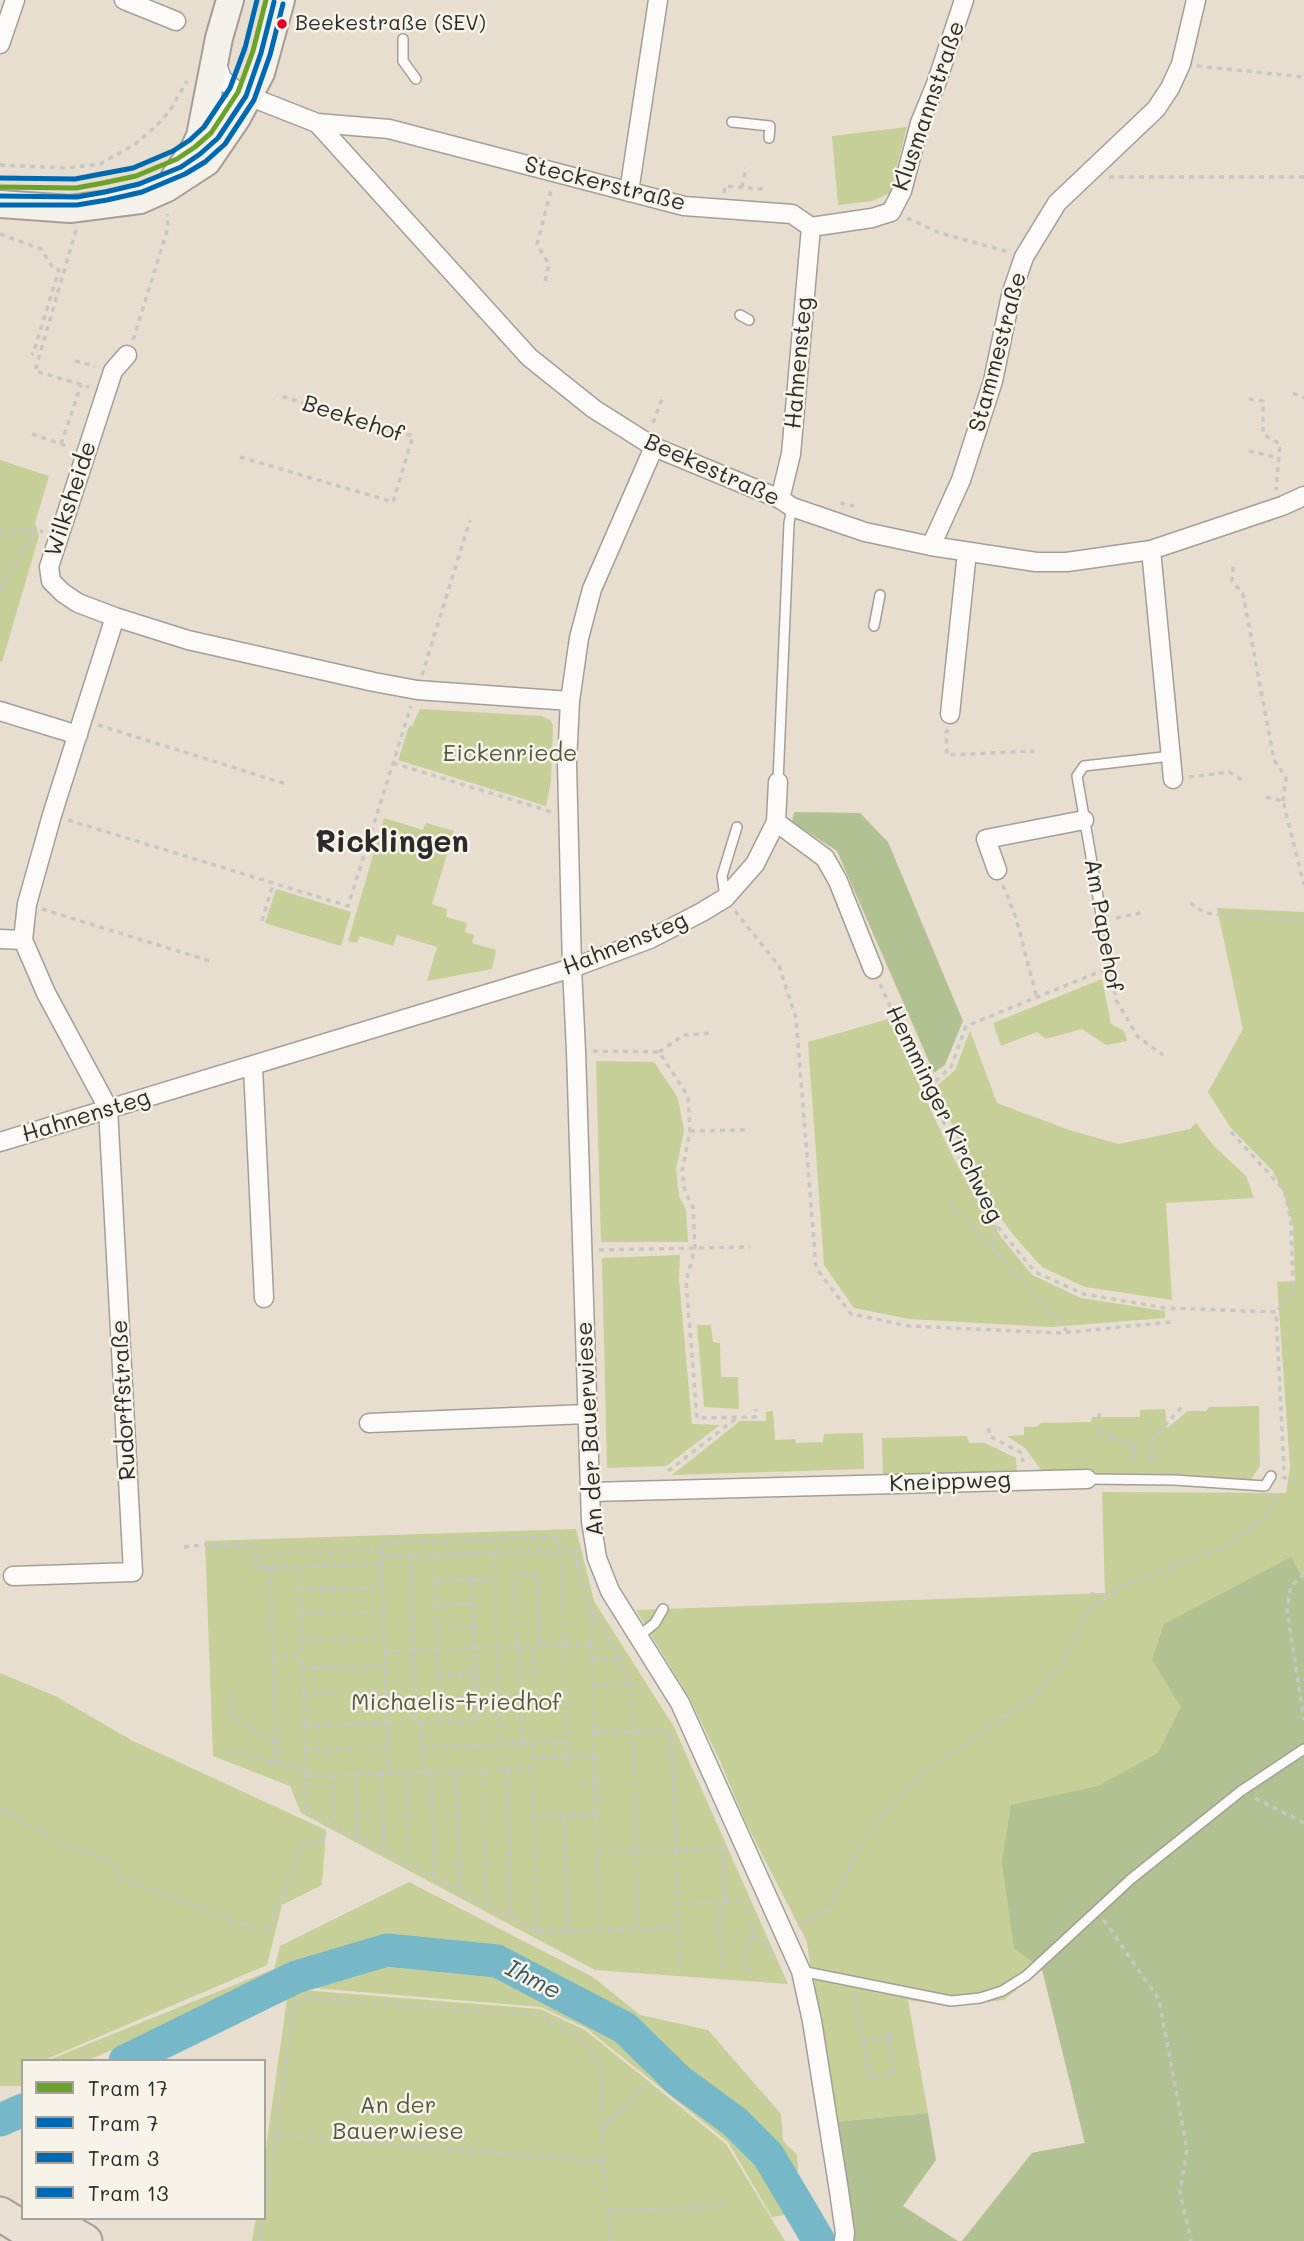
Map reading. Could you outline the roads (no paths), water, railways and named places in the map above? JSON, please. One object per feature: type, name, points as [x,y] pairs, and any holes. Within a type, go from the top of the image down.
[{"type":"highway","points":[[0,2191],[21,2204]]},
{"type":"highway","points":[[0,2214],[44,2241]]},
{"type":"highway","points":[[48,2220],[85,2241]]},
{"type":"street","points":[[0,44],[15,0]]},
{"type":"street","points":[[124,0],[176,21]]},
{"type":"street","points":[[230,0],[238,66],[249,96]]},
{"type":"street","points":[[167,188],[195,147],[201,129],[281,0]]},
{"type":"street","points":[[629,192],[658,0]]},
{"type":"street","name":"Klusmannstraße","points":[[811,227],[872,218],[891,212],[902,191],[920,123],[964,0]]},
{"type":"street","name":"Stammestraße","points":[[931,546],[961,480],[987,400],[1011,295],[1024,257],[1057,203],[1156,108],[1170,88],[1181,64],[1196,0]]},
{"type":"street","name":"Beekestraße","points":[[238,66],[222,79],[238,92],[317,123],[529,357],[594,409],[654,447],[786,503],[865,532],[931,546],[1037,562],[1067,562],[1151,550],[1282,506],[1304,496]]},
{"type":"street","points":[[201,129],[230,106],[249,96]]},
{"type":"street","points":[[0,205],[71,209],[104,206],[139,200],[167,188],[207,162],[249,96]]},
{"type":"street","name":"Steckerstraße","points":[[317,123],[388,129],[684,206],[792,214],[811,227]]},
{"type":"street","name":"Hahnensteg","points":[[786,503],[811,227]]},
{"type":"street","name":"Wilksheide","points":[[115,617],[78,603],[51,581],[49,566],[105,392],[113,371],[127,355]]},
{"type":"street","name":"An der Bauerwiese","points":[[654,447],[592,589],[579,638],[570,701],[568,817],[591,1521],[597,1558],[610,1591],[680,1703],[802,1971],[839,2191],[844,2241]]},
{"type":"street","points":[[1151,550],[1173,779]]},
{"type":"street","points":[[950,714],[967,552]]},
{"type":"street","points":[[108,1108],[46,993],[23,940],[27,904],[52,815],[115,617],[188,640],[417,690],[570,701]]},
{"type":"street","points":[[0,711],[81,728]]},
{"type":"street","name":"Hahnensteg","points":[[0,1142],[572,968],[650,939],[725,898],[755,864],[776,822],[778,782]]},
{"type":"street","points":[[997,870],[986,839],[1084,820]]},
{"type":"street","points":[[776,822],[825,859],[838,881],[873,969]]},
{"type":"street","points":[[0,939],[23,940]]},
{"type":"street","points":[[253,1067],[264,1298]]},
{"type":"street","name":"Rudorffstraße","points":[[13,1576],[133,1572],[108,1108]]},
{"type":"street","points":[[369,1423],[587,1414]]},
{"type":"street","name":"Kneippweg","points":[[590,1492],[1087,1479]]},
{"type":"lane","points":[[402,39],[403,61],[416,79]]},
{"type":"lane","points":[[732,122],[770,126],[769,138]]},
{"type":"lane","points":[[740,315],[749,320]]},
{"type":"lane","name":"Hahnensteg","points":[[778,782],[789,523],[786,503]]},
{"type":"lane","points":[[874,626],[880,595]]},
{"type":"lane","name":"Am Papehof","points":[[1102,920],[1077,775],[1084,766],[1171,756]]},
{"type":"lane","points":[[725,898],[722,876],[737,827]]},
{"type":"lane","name":"Kneippweg","points":[[1087,1479],[1174,1480],[1265,1486],[1271,1476]]},
{"type":"lane","points":[[638,1637],[655,1623],[663,1609]]},
{"type":"lane","points":[[802,1971],[951,2001],[980,1998],[1002,1991],[1026,1976],[1132,1879],[1241,1791],[1304,1749]]},
{"type":"waterway","name":"Ihme","points":[[129,2059],[296,1977],[387,1950],[497,1961],[625,2028],[678,2080],[735,2122],[768,2155],[819,2241]]},
{"type":"waterway","name":"Ihme","points":[[0,2120],[21,2111]]},
{"type":"tram line","name":"3","points":[[0,178],[75,179],[133,168],[173,151],[190,140],[204,127],[230,88],[245,48],[257,0]]},
{"type":"tram line","name":"17","points":[[0,187],[76,188],[103,183],[136,176],[177,159],[195,147],[211,133],[238,92],[253,51],[266,0]]},
{"type":"tram line","name":"7","points":[[0,196],[77,197],[105,192],[139,184],[181,167],[200,154],[218,138],[246,96],[261,53],[274,2]]},
{"type":"tram line","name":"13","points":[[0,205],[77,205],[107,200],[142,192],[185,174],[205,162],[225,144],[254,100],[270,55],[283,4]]},
{"type":"place","name":"Beekestraße (SEV)","points":[[282,24]]},
{"type":"district","name":"Ricklingen","points":[[392,843]]},
{"type":"park label","name":"Eickenriede","points":[[510,754]]},
{"type":"park label","name":"Michaelis-Friedhof","points":[[456,1703]]}]
